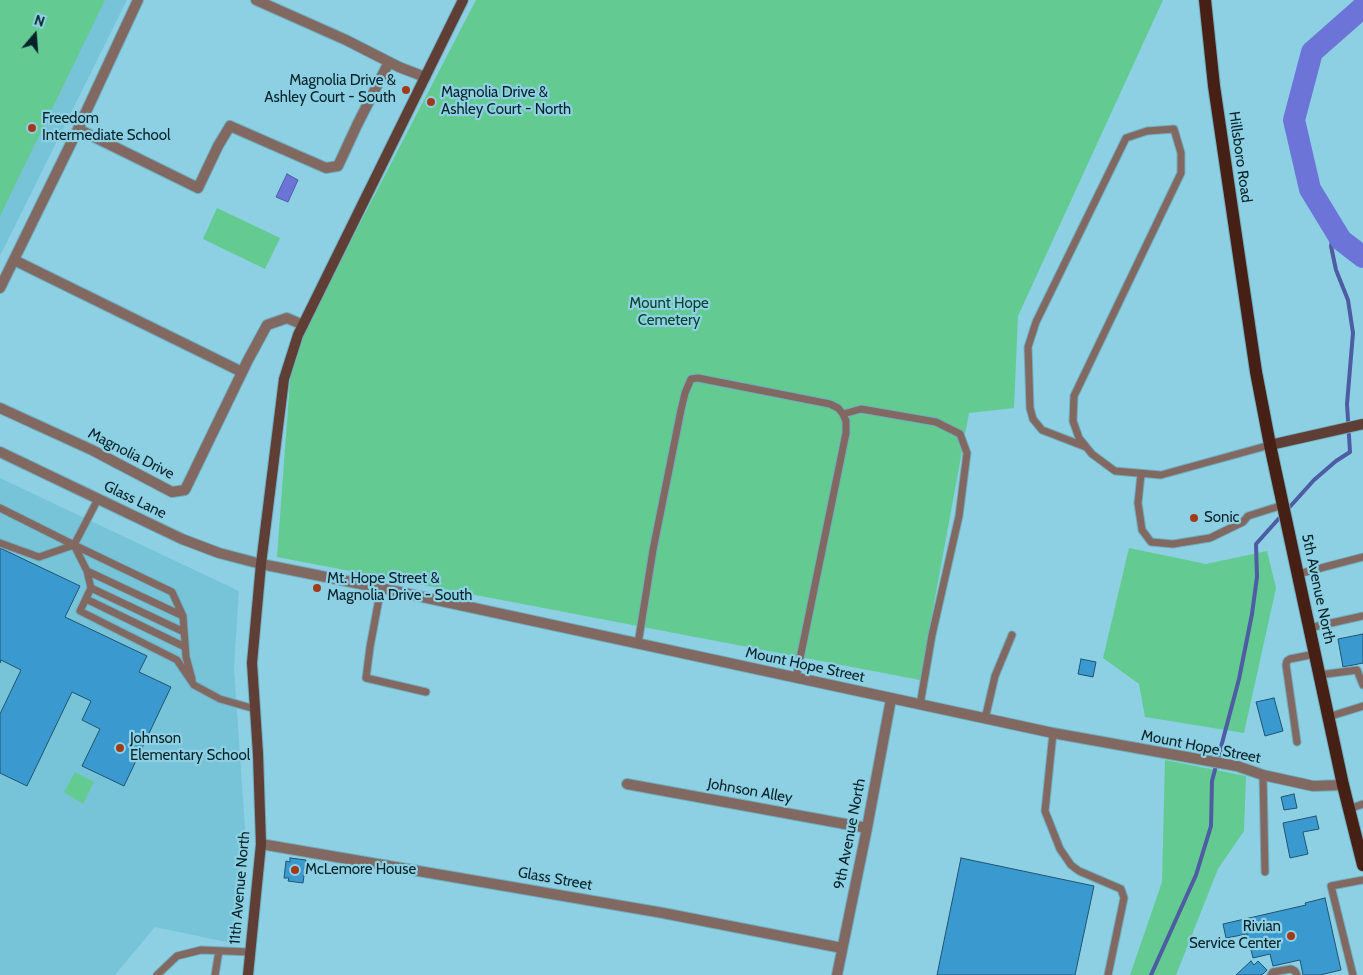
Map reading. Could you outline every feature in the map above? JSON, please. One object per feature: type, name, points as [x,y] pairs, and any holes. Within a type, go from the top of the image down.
[{"type":"main road","name":"Hillsboro Road","points":[[1204,0],[1214,86],[1247,319]]},
{"type":"main road","name":"5th Avenue North","points":[[1247,319],[1277,480],[1343,785],[1363,865]]},
{"type":"street","points":[[0,288],[78,129],[138,0]]},
{"type":"street","points":[[256,0],[425,77]]},
{"type":"street","points":[[261,564],[284,379],[298,335],[463,0]]},
{"type":"street","points":[[78,129],[198,188],[230,126],[326,168],[338,166],[389,62]]},
{"type":"street","points":[[14,260],[242,372]]},
{"type":"street","name":"Magnolia Drive","points":[[0,408],[92,450],[172,492],[185,490],[267,325],[286,318],[303,325]]},
{"type":"street","points":[[1270,445],[1363,424]]},
{"type":"street","name":"Glass Lane","points":[[0,452],[182,539],[219,553],[261,564]]},
{"type":"street","name":"Mount Hope Street","points":[[261,564],[381,588],[1053,733],[1238,766],[1313,786],[1343,785]]},
{"type":"street","name":"11th Avenue North","points":[[248,975],[261,844],[252,663],[261,564]]},
{"type":"street","name":"9th Avenue North","points":[[837,975],[891,699]]},
{"type":"street","name":"Johnson Alley","points":[[626,784],[867,828]]},
{"type":"street","name":"Glass Street","points":[[261,844],[663,913],[842,948]]},
{"type":"lane","points":[[1086,447],[1042,430],[1032,418],[1028,347],[1036,322],[1126,138],[1147,131],[1174,129],[1181,154],[1181,173],[1074,396],[1073,421],[1079,438],[1086,447],[1092,454],[1115,471],[1161,475],[1270,445]]},
{"type":"lane","points":[[638,644],[653,550],[681,410],[687,386],[691,379],[698,378],[830,404],[844,414],[846,433],[796,678]]},
{"type":"lane","points":[[844,414],[861,409],[936,422],[960,434],[968,454],[959,516],[932,636],[920,705]]},
{"type":"lane","points":[[1141,474],[1138,503],[1142,530],[1151,542],[1173,544],[1210,538],[1243,522],[1248,516],[1283,505]]},
{"type":"lane","points":[[0,542],[39,557],[74,545],[98,499]]},
{"type":"lane","points":[[0,508],[172,592],[183,616],[186,657],[194,685]]},
{"type":"lane","points":[[74,545],[87,571],[91,588],[80,611],[177,660],[194,685],[220,699],[255,709]]},
{"type":"lane","points":[[1298,574],[1363,557]]},
{"type":"lane","points":[[87,571],[183,616]]},
{"type":"lane","points":[[91,588],[184,632]]},
{"type":"lane","points":[[381,588],[366,678],[426,692]]},
{"type":"lane","points":[[86,598],[186,647]]},
{"type":"lane","points":[[1309,628],[1363,616]]},
{"type":"lane","points":[[985,719],[996,676],[1012,635]]},
{"type":"lane","points":[[1297,742],[1286,665],[1290,659],[1315,654]]},
{"type":"lane","points":[[1319,676],[1360,670],[1363,684]]},
{"type":"lane","points":[[1328,717],[1363,706]]},
{"type":"lane","points":[[1053,733],[1045,811],[1060,849],[1071,865],[1079,871],[1122,889],[1124,898],[1108,975]]},
{"type":"lane","points":[[1263,774],[1265,872]]},
{"type":"lane","points":[[1349,809],[1363,804]]},
{"type":"lane","points":[[1353,975],[1331,886],[1363,880]]},
{"type":"lane","points":[[157,975],[177,956],[200,950],[250,952]]},
{"type":"lane","points":[[215,975],[219,951]]},
{"type":"lane","points":[[1271,975],[1273,972],[1291,969],[1297,975]]},
{"type":"shaded area","name":"Freedom Intermediate School","points":[[0,0],[127,0],[0,256]]},
{"type":"shaded area","name":"Johnson Elementary School","points":[[0,478],[239,591],[234,668],[245,828],[231,943],[155,927],[115,975],[0,975]]},
{"type":"green space","name":"Freedom Intermediate School","points":[[0,0],[105,0],[0,216]]},
{"type":"green space","name":"Mount Hope Cemetery","points":[[476,0],[1163,0],[1018,316],[1014,408],[969,413],[920,680],[277,557],[292,354]]},
{"type":"green space","points":[[217,208],[280,238],[265,269],[203,239]]},
{"type":"green space","points":[[1129,548],[1206,564],[1267,551],[1276,588],[1244,733],[1145,717],[1139,684],[1103,658]]},
{"type":"green space","points":[[1165,760],[1246,776],[1244,831],[1218,869],[1176,975],[1130,975],[1162,882]]},
{"type":"green space","points":[[75,772],[94,782],[83,804],[64,792]]},
{"type":"water","points":[[287,174],[298,180],[288,202],[276,197]]},
{"type":"building","points":[[0,548],[80,586],[65,617],[147,656],[139,672],[171,687],[124,786],[82,766],[100,729],[82,720],[91,701],[72,692],[27,786],[0,773],[0,714],[21,670],[1,660],[0,663]]},
{"type":"building","points":[[1363,634],[1363,663],[1343,667],[1338,639]]},
{"type":"building","points":[[1081,659],[1096,662],[1093,677],[1078,674]]},
{"type":"building","points":[[1274,698],[1283,731],[1265,736],[1256,702]]},
{"type":"building","points":[[1294,794],[1297,808],[1284,810],[1281,797]]},
{"type":"building","points":[[1316,816],[1319,829],[1303,832],[1308,854],[1290,858],[1283,823]]},
{"type":"building","name":"McLemore House","points":[[290,858],[306,860],[303,883],[288,881],[289,878],[284,878],[286,861],[290,862]]},
{"type":"building","points":[[961,858],[1094,886],[1075,975],[937,975]]},
{"type":"building","name":"Rivian Service Center","points":[[1325,898],[1341,970],[1320,975],[1303,975],[1300,960],[1273,966],[1270,954],[1253,958],[1247,934],[1226,938],[1223,924],[1306,905],[1305,903]]},
{"type":"building","points":[[1251,961],[1254,965],[1258,961],[1267,970],[1262,975],[1236,975]]},
{"type":"waterway","points":[[1363,7],[1312,52],[1294,120],[1310,189],[1341,240],[1363,257]]},
{"type":"waterway","points":[[1287,510],[1314,480],[1350,452],[1347,404],[1353,333],[1348,300],[1336,270],[1331,246],[1334,229]]},
{"type":"waterway","points":[[1151,975],[1196,875],[1211,826],[1212,781],[1239,679],[1252,614],[1257,577],[1256,544],[1282,515]]},
{"type":"place","name":"Magnolia Drive & Ashley Court - South","points":[[406,90]]},
{"type":"place","name":"Magnolia Drive & Ashley Court - North","points":[[431,102]]},
{"type":"place","name":"Freedom Intermediate School","points":[[32,128]]},
{"type":"place","name":"Sonic","points":[[1194,518]]},
{"type":"place","name":"Mt. Hope Street & Magnolia Drive - South","points":[[317,588]]},
{"type":"place","name":"Johnson Elementary School","points":[[120,748]]},
{"type":"place","name":"McLemore House","points":[[295,870]]},
{"type":"place","name":"Rivian Service Center","points":[[1291,936]]}]
